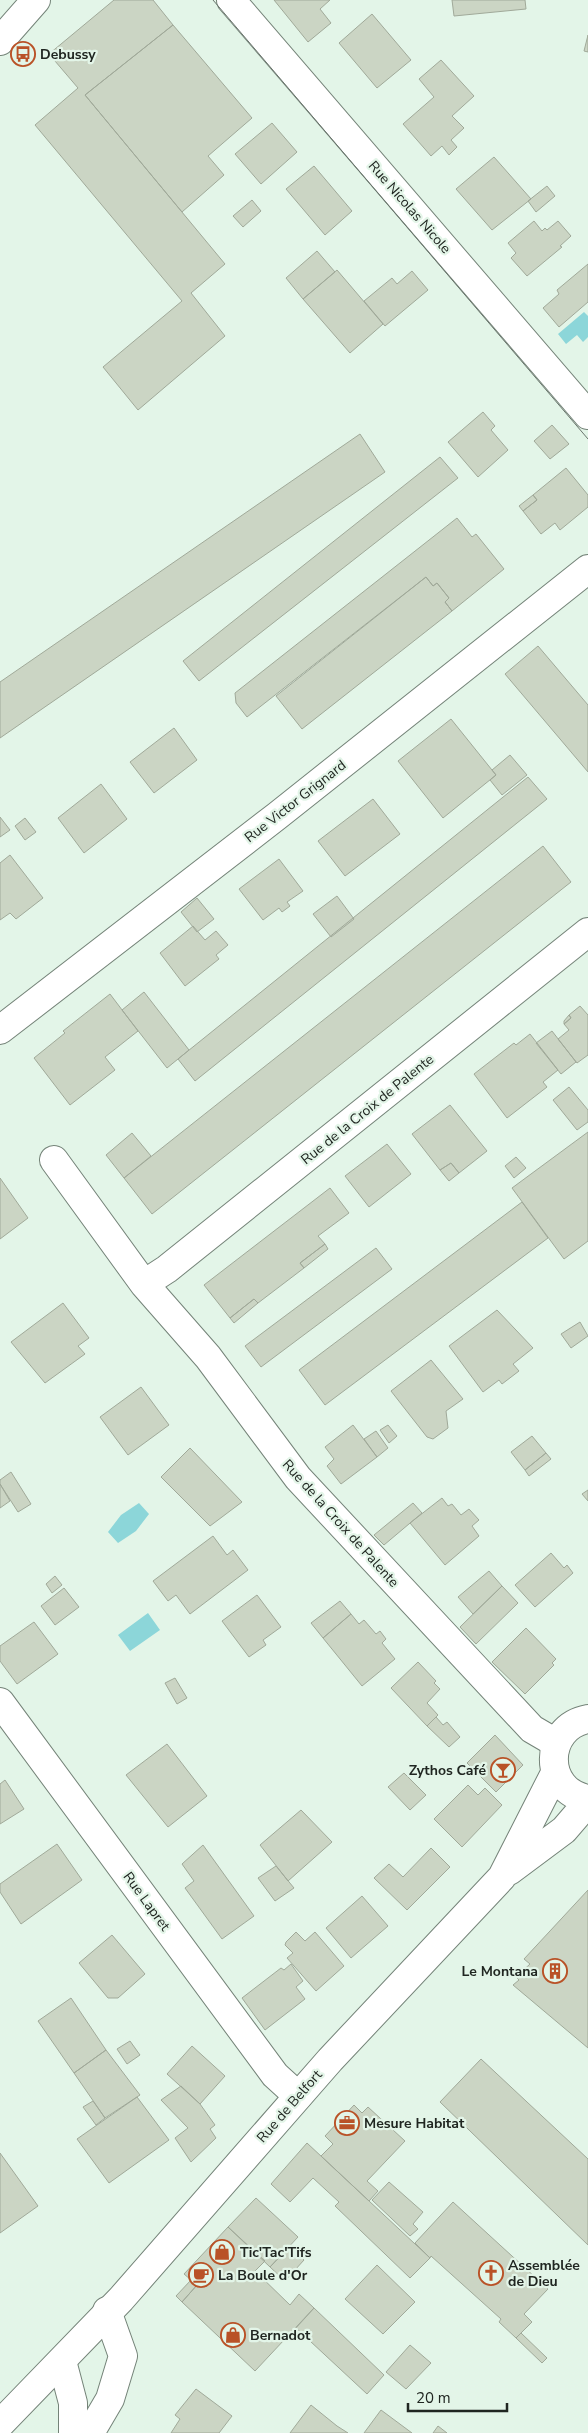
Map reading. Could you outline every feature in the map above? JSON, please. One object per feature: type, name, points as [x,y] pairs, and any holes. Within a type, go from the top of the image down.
[{"type":"street","points":[[0,41],[36,0]]},
{"type":"street","name":"Rue Nicolas Nicole","points":[[231,0],[588,415]]},
{"type":"street","name":"Rue Victor Grignard","points":[[0,1030],[277,816],[588,569]]},
{"type":"street","name":"Rue de la Croix de Palente","points":[[144,1284],[167,1269],[588,932]]},
{"type":"street","name":"Rue de la Croix de Palente","points":[[54,1160],[144,1284],[208,1357],[298,1478],[532,1728],[556,1743]]},
{"type":"street","name":"Rue Lapret","points":[[0,1702],[275,2075],[298,2096]]},
{"type":"street","points":[[502,1877],[564,1830],[588,1801],[573,1794],[559,1781],[555,1773],[553,1753],[556,1743],[570,1726],[588,1719]]},
{"type":"street","name":"Rue de Belfort","points":[[0,2424],[62,2361],[298,2096],[502,1877],[555,1773]]},
{"type":"street","points":[[90,2433],[110,2399],[123,2356],[107,2311]]},
{"type":"street","points":[[62,2361],[73,2403],[73,2433]]},
{"type":"water","points":[[584,312],[588,316],[588,337],[583,342],[577,335],[566,344],[558,334]]},
{"type":"water","points":[[139,1503],[149,1514],[136,1531],[118,1543],[108,1532],[121,1515]]},
{"type":"water","points":[[148,1613],[160,1630],[130,1651],[118,1635]]},
{"type":"building","points":[[114,0],[153,0],[173,25],[85,95],[225,264],[191,293],[225,336],[138,410],[103,367],[182,301],[35,125],[78,88],[49,54]]},
{"type":"building","points":[[274,0],[330,0],[320,9],[331,23],[308,42]]},
{"type":"building","points":[[452,0],[525,0],[526,9],[454,16]]},
{"type":"building","points":[[372,14],[411,60],[377,88],[339,43]]},
{"type":"building","points":[[173,25],[252,118],[208,156],[224,175],[182,212],[85,95]]},
{"type":"building","points":[[588,35],[588,52],[584,51]]},
{"type":"building","points":[[441,60],[474,96],[452,116],[464,128],[451,140],[457,147],[449,155],[442,146],[431,156],[403,124],[434,97],[419,79]]},
{"type":"building","points":[[272,123],[297,152],[261,184],[235,154]]},
{"type":"building","points":[[494,157],[531,199],[492,230],[456,189]]},
{"type":"building","points":[[314,166],[352,211],[325,235],[286,189]]},
{"type":"building","points":[[547,186],[555,196],[536,212],[528,201]]},
{"type":"building","points":[[252,200],[261,211],[243,227],[233,216]]},
{"type":"building","points":[[534,221],[542,231],[545,228],[547,230],[558,221],[571,236],[560,246],[562,247],[527,276],[511,258],[516,253],[508,243]]},
{"type":"building","points":[[317,251],[335,272],[303,299],[286,278]]},
{"type":"building","points":[[588,264],[588,302],[559,327],[543,308],[559,294],[557,290]]},
{"type":"building","points":[[337,270],[383,324],[350,353],[303,299]]},
{"type":"building","points":[[412,271],[428,290],[385,326],[364,301],[392,278],[397,284]]},
{"type":"building","points":[[483,412],[495,426],[491,430],[508,450],[478,477],[448,442]]},
{"type":"building","points":[[552,425],[569,444],[550,459],[534,441]]},
{"type":"building","points":[[360,434],[385,472],[0,738],[0,682]]},
{"type":"building","points":[[440,457],[458,478],[199,681],[183,661]]},
{"type":"building","points":[[566,468],[588,495],[588,507],[560,530],[555,523],[541,534],[523,511],[537,500],[533,495]]},
{"type":"building","points":[[533,495],[537,500],[523,511],[519,506]]},
{"type":"building","points":[[457,518],[472,537],[476,534],[504,569],[452,611],[445,602],[449,598],[437,583],[433,586],[426,577],[247,717],[236,703],[235,693]]},
{"type":"building","points":[[426,577],[433,586],[437,583],[449,598],[445,602],[452,611],[302,729],[276,696]]},
{"type":"building","points":[[538,646],[588,705],[588,772],[505,674]]},
{"type":"building","points":[[451,719],[496,775],[443,818],[398,761]]},
{"type":"building","points":[[174,728],[197,760],[154,793],[130,762]]},
{"type":"building","points":[[510,755],[527,775],[502,795],[490,780],[496,775],[492,770]]},
{"type":"building","points":[[528,777],[547,799],[195,1081],[178,1059]]},
{"type":"building","points":[[101,784],[127,819],[84,853],[58,818]]},
{"type":"building","points":[[373,799],[400,834],[345,876],[318,841]]},
{"type":"building","points":[[0,817],[10,830],[0,837]]},
{"type":"building","points":[[25,818],[36,832],[25,840],[15,826]]},
{"type":"building","points":[[543,846],[571,882],[152,1214],[124,1178]]},
{"type":"building","points":[[10,855],[43,898],[16,919],[10,913],[0,920],[0,863]]},
{"type":"building","points":[[279,859],[303,891],[287,902],[290,906],[282,912],[279,908],[263,920],[239,889]]},
{"type":"building","points":[[337,896],[354,919],[331,937],[313,914]]},
{"type":"building","points":[[197,898],[214,919],[197,932],[181,912]]},
{"type":"building","points":[[193,926],[205,940],[216,931],[228,945],[216,955],[219,959],[185,986],[160,953]]},
{"type":"building","points":[[144,992],[189,1050],[167,1068],[122,1010]]},
{"type":"building","points":[[110,994],[138,1031],[105,1057],[115,1070],[70,1105],[34,1058],[65,1033],[63,1031]]},
{"type":"building","points":[[580,1006],[588,1015],[588,1055],[577,1063],[558,1039],[569,1030],[564,1024],[571,1018],[569,1015]]},
{"type":"building","points":[[569,1015],[571,1018],[564,1024],[564,1021]]},
{"type":"building","points":[[552,1031],[576,1062],[561,1074],[536,1043]]},
{"type":"building","points":[[530,1034],[558,1070],[543,1082],[547,1087],[507,1118],[474,1074],[514,1043],[516,1045]]},
{"type":"building","points":[[569,1087],[588,1110],[588,1122],[577,1130],[553,1100]]},
{"type":"building","points":[[450,1105],[487,1151],[459,1173],[451,1163],[440,1170],[412,1134]]},
{"type":"building","points":[[588,1132],[588,1241],[564,1259],[512,1188]]},
{"type":"building","points":[[132,1133],[151,1156],[124,1178],[106,1155]]},
{"type":"building","points":[[387,1144],[411,1174],[369,1207],[345,1176]]},
{"type":"building","points":[[516,1157],[526,1168],[514,1178],[505,1166]]},
{"type":"building","points":[[451,1163],[459,1173],[449,1181],[440,1170]]},
{"type":"building","points":[[0,1178],[28,1218],[0,1239]]},
{"type":"building","points":[[330,1188],[349,1213],[318,1236],[325,1244],[300,1263],[304,1268],[258,1303],[254,1299],[230,1318],[204,1285]]},
{"type":"building","points":[[522,1202],[548,1238],[325,1405],[299,1370]]},
{"type":"building","points":[[325,1244],[328,1249],[304,1268],[300,1263]]},
{"type":"building","points":[[376,1248],[392,1269],[261,1367],[245,1346]]},
{"type":"building","points":[[254,1299],[258,1303],[234,1323],[230,1318]]},
{"type":"building","points":[[63,1303],[89,1338],[78,1346],[85,1354],[45,1383],[11,1342]]},
{"type":"building","points":[[497,1310],[533,1348],[513,1364],[519,1371],[502,1384],[499,1380],[483,1392],[449,1346]]},
{"type":"building","points":[[580,1322],[588,1336],[571,1348],[561,1334]]},
{"type":"building","points":[[431,1360],[463,1399],[446,1411],[448,1428],[433,1439],[427,1437],[391,1391]]},
{"type":"building","points":[[141,1387],[169,1425],[128,1455],[100,1417]]},
{"type":"building","points":[[353,1425],[377,1457],[341,1484],[327,1466],[334,1459],[325,1447]]},
{"type":"building","points":[[388,1425],[397,1436],[389,1443],[380,1430]]},
{"type":"building","points":[[376,1431],[388,1448],[377,1457],[364,1439]]},
{"type":"building","points":[[532,1436],[546,1453],[525,1470],[511,1452]]},
{"type":"building","points":[[190,1448],[242,1502],[210,1526],[161,1477]]},
{"type":"building","points":[[546,1453],[551,1459],[529,1476],[525,1470]]},
{"type":"building","points":[[11,1472],[31,1504],[18,1512],[0,1484],[0,1480]]},
{"type":"building","points":[[0,1484],[10,1501],[0,1508]]},
{"type":"building","points":[[588,1490],[588,1501],[582,1494]]},
{"type":"building","points":[[442,1498],[448,1506],[452,1504],[461,1515],[469,1509],[479,1520],[472,1526],[479,1536],[445,1565],[410,1523]]},
{"type":"building","points":[[413,1503],[422,1513],[384,1545],[374,1535]]},
{"type":"building","points":[[213,1536],[227,1555],[233,1550],[248,1570],[190,1614],[176,1595],[168,1601],[153,1581]]},
{"type":"building","points":[[551,1553],[564,1568],[567,1565],[573,1573],[535,1607],[515,1585]]},
{"type":"building","points":[[489,1571],[502,1586],[473,1614],[458,1597]]},
{"type":"building","points":[[55,1576],[62,1585],[52,1593],[46,1584]]},
{"type":"building","points":[[502,1586],[518,1603],[476,1644],[460,1627]]},
{"type":"building","points":[[64,1588],[79,1607],[55,1625],[41,1606]]},
{"type":"building","points":[[257,1595],[281,1627],[263,1640],[266,1645],[249,1657],[222,1621]]},
{"type":"building","points":[[340,1601],[351,1614],[323,1638],[311,1623]]},
{"type":"building","points":[[351,1614],[359,1624],[364,1620],[376,1634],[380,1631],[386,1639],[382,1643],[395,1659],[362,1686],[323,1638]]},
{"type":"building","points":[[34,1622],[58,1654],[17,1684],[0,1661],[0,1646]]},
{"type":"building","points":[[526,1628],[556,1659],[552,1663],[554,1665],[525,1694],[492,1662]]},
{"type":"building","points":[[418,1662],[436,1681],[434,1683],[440,1689],[427,1703],[438,1715],[427,1726],[391,1688]]},
{"type":"building","points":[[175,1678],[187,1698],[177,1704],[165,1683]]},
{"type":"building","points":[[436,1717],[443,1725],[447,1722],[460,1737],[449,1747],[427,1726]]},
{"type":"building","points":[[495,1735],[523,1765],[496,1792],[467,1763]]},
{"type":"building","points":[[167,1744],[207,1796],[168,1827],[126,1775]]},
{"type":"building","points":[[404,1773],[426,1795],[410,1810],[388,1787]]},
{"type":"building","points":[[5,1780],[24,1809],[0,1824],[0,1784]]},
{"type":"building","points":[[468,1785],[478,1795],[485,1788],[502,1805],[462,1847],[434,1819]]},
{"type":"building","points":[[301,1810],[332,1842],[288,1881],[260,1845]]},
{"type":"building","points":[[57,1844],[82,1880],[21,1924],[0,1892],[0,1884]]},
{"type":"building","points":[[203,1845],[254,1916],[222,1939],[185,1888],[194,1881],[182,1864]]},
{"type":"building","points":[[431,1848],[450,1867],[407,1910],[374,1878],[389,1864],[403,1877]]},
{"type":"building","points":[[276,1866],[294,1888],[275,1901],[258,1878]]},
{"type":"building","name":"Le Montana","points":[[588,1890],[588,2048],[513,1985],[519,1980],[516,1977],[530,1964],[524,1959]]},
{"type":"building","points":[[362,1896],[388,1926],[351,1958],[326,1928]]},
{"type":"building","points":[[296,1932],[305,1941],[315,1932],[344,1966],[316,1991],[287,1958],[293,1953],[285,1945],[286,1942]]},
{"type":"building","points":[[112,1935],[145,1974],[118,1998],[108,1998],[79,1963]]},
{"type":"building","points":[[291,1964],[303,1981],[296,1987],[305,1999],[265,2030],[242,1998],[281,1968],[284,1970]]},
{"type":"building","points":[[71,1998],[106,2050],[74,2073],[38,2021]]},
{"type":"building","points":[[130,2041],[140,2055],[127,2064],[117,2049]]},
{"type":"building","points":[[192,2046],[225,2076],[200,2104],[167,2074]]},
{"type":"building","points":[[106,2050],[140,2095],[105,2118],[74,2073]]},
{"type":"building","points":[[481,2059],[588,2159],[588,2245],[440,2102]]},
{"type":"building","points":[[181,2086],[200,2104],[215,2125],[210,2129],[216,2138],[191,2162],[175,2138],[188,2128],[161,2100]]},
{"type":"building","points":[[137,2097],[169,2140],[109,2183],[77,2139]]},
{"type":"building","points":[[93,2101],[105,2118],[96,2125],[83,2107]]},
{"type":"building","points":[[354,2105],[362,2113],[368,2107],[405,2141],[367,2181],[378,2191],[369,2201],[321,2156],[333,2144],[325,2136]]},
{"type":"building","points":[[307,2143],[430,2258],[410,2278],[335,2206],[339,2202],[313,2178],[290,2202],[271,2184]]},
{"type":"building","points":[[0,2153],[38,2206],[0,2233]]},
{"type":"building","points":[[389,2182],[423,2212],[413,2224],[418,2229],[410,2236],[372,2200]]},
{"type":"building","points":[[256,2198],[298,2237],[270,2267],[228,2227]]},
{"type":"building","name":"Assemblée de Dieu","points":[[453,2202],[548,2289],[524,2314],[532,2322],[516,2338],[499,2322],[501,2319],[415,2243]]},
{"type":"building","points":[[228,2227],[265,2261],[255,2271],[290,2305],[299,2294],[314,2308],[255,2371],[182,2302],[197,2285],[184,2274]]},
{"type":"building","points":[[290,2246],[304,2260],[285,2281],[270,2267]]},
{"type":"building","points":[[377,2265],[415,2302],[383,2334],[345,2299]]},
{"type":"building","points":[[191,2280],[197,2285],[182,2302],[176,2296]]},
{"type":"building","points":[[314,2308],[384,2375],[367,2394],[296,2328]]},
{"type":"building","points":[[521,2333],[547,2358],[542,2363],[516,2338]]},
{"type":"building","points":[[410,2345],[431,2363],[406,2389],[386,2372]]},
{"type":"building","points":[[196,2389],[232,2416],[219,2433],[171,2433],[180,2419],[175,2415]]},
{"type":"building","points":[[311,2405],[337,2426],[348,2433],[290,2433]]},
{"type":"building","points":[[381,2410],[412,2433],[364,2433]]},
{"type":"building","points":[[438,2426],[447,2433],[433,2433]]},
{"type":"tram line","points":[[213,0],[588,439]]},
{"type":"place","name":"Debussy","points":[[23,54]]},
{"type":"place","name":"Zythos Café","points":[[503,1770]]},
{"type":"place","name":"Le Montana","points":[[555,1971]]},
{"type":"place","name":"Mesure Habitat","points":[[347,2123]]},
{"type":"place","name":"Tic'Tac'Tifs","points":[[222,2252]]},
{"type":"place","name":"Assemblée de Dieu","points":[[491,2273]]},
{"type":"place","name":"La Boule d'Or","points":[[201,2275]]},
{"type":"place","name":"Bernadot","points":[[233,2335]]}]
